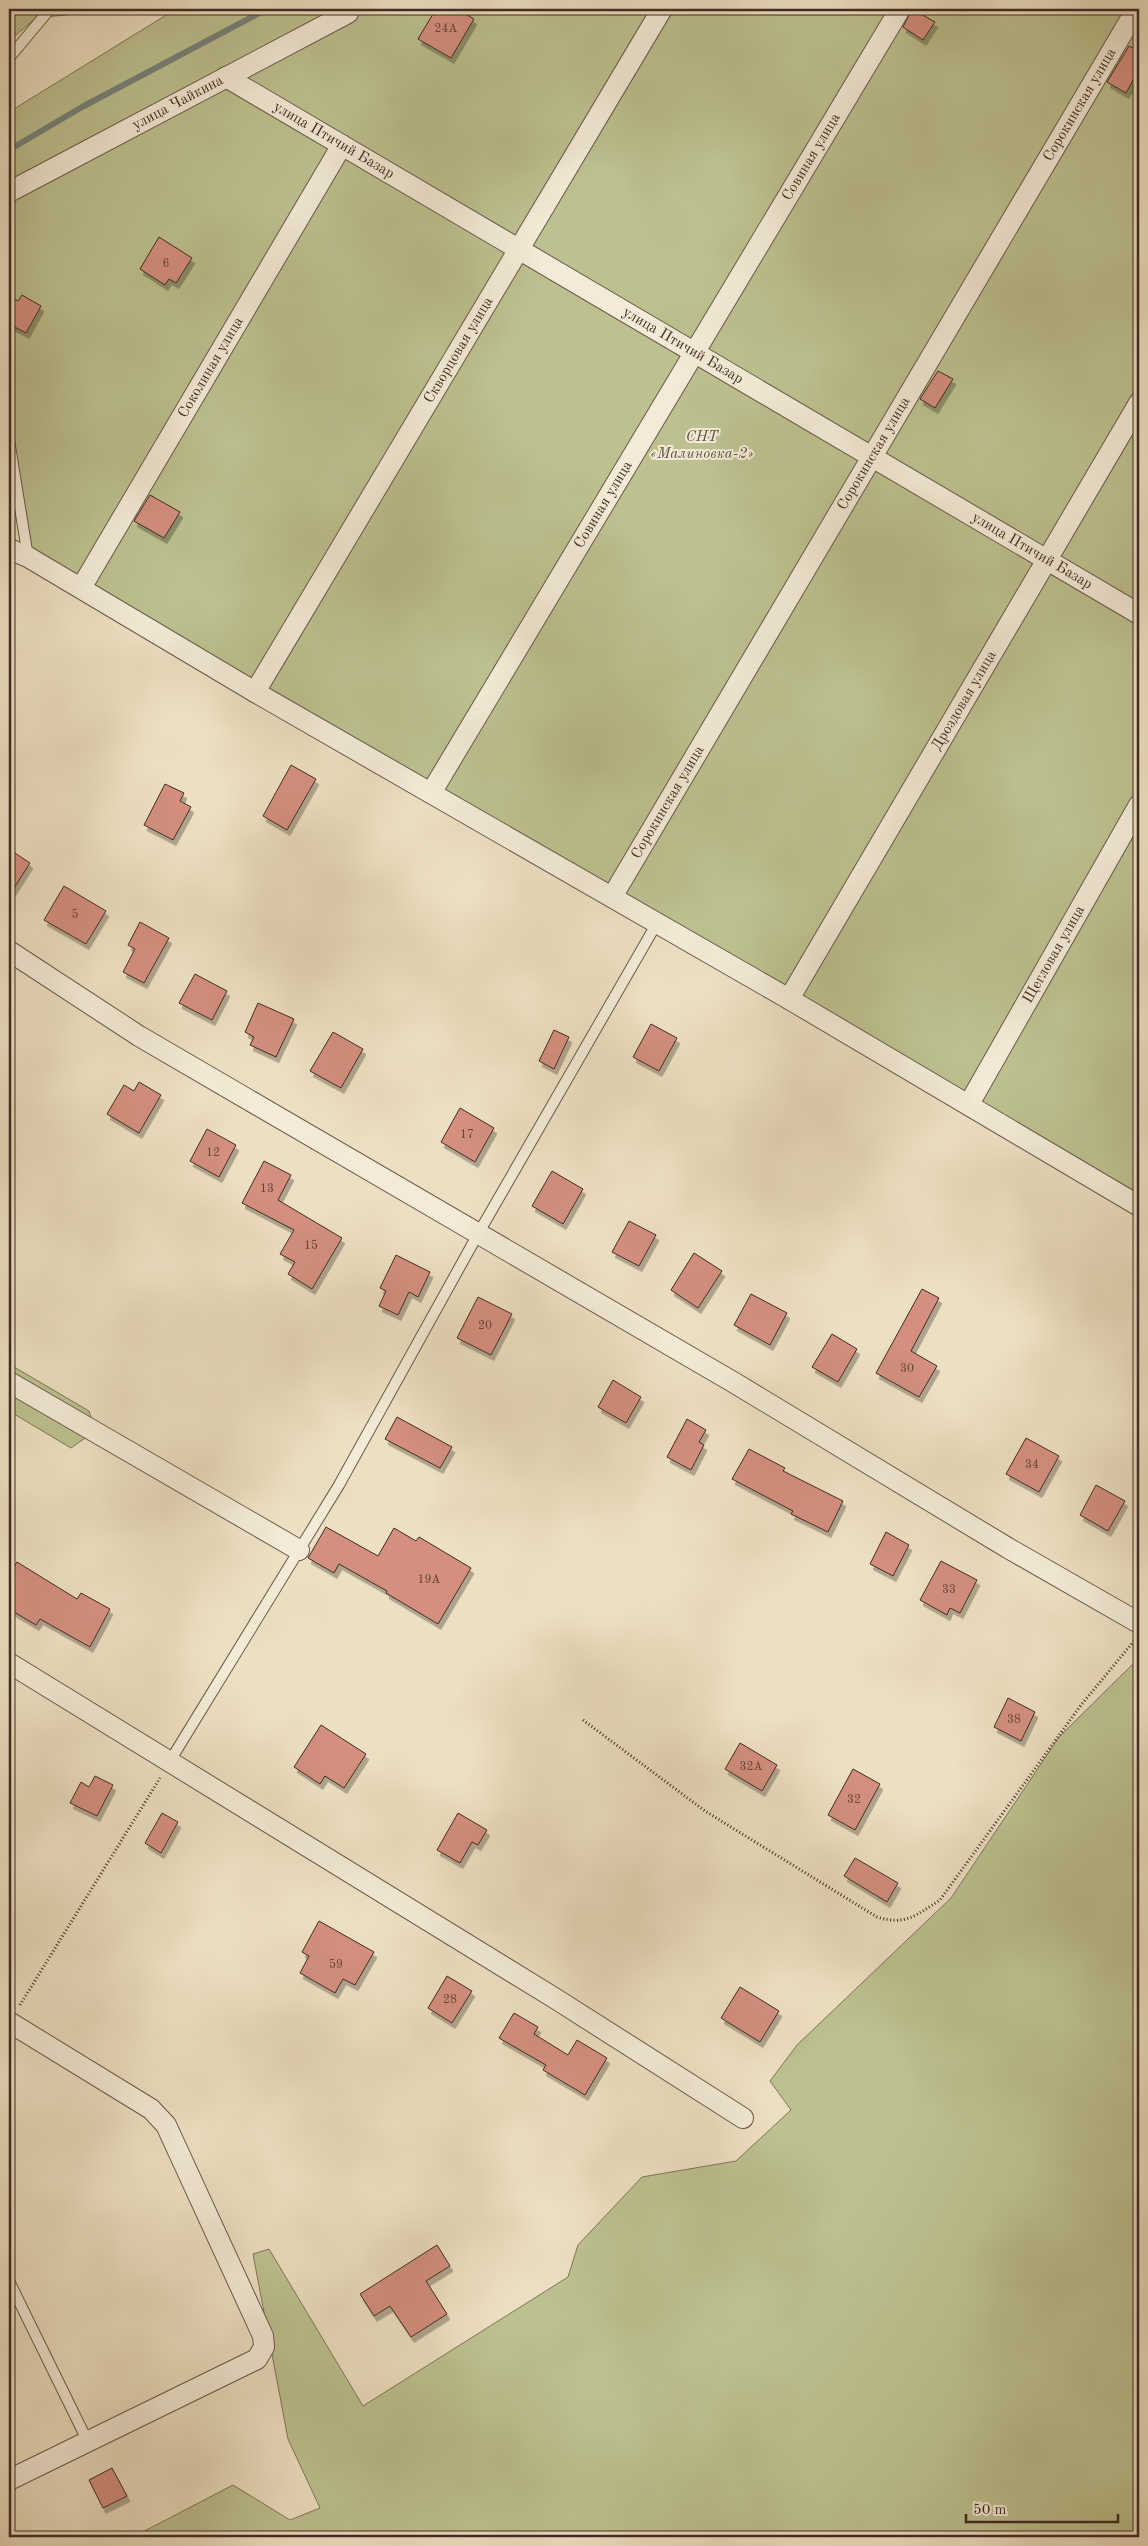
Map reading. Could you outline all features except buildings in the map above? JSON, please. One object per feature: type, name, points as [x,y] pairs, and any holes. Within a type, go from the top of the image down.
[{"type":"street","name":"Скворцовая улица","points":[[255,692],[662,9]]},
{"type":"street","name":"Совиная улица","points":[[431,793],[900,9]]},
{"type":"street","name":"Сорокинская улица","points":[[612,897],[871,456],[1137,10]]},
{"type":"street","name":"улица Чайкина","points":[[9,192],[348,13]]},
{"type":"street","name":"улица Птичий Базар","points":[[226,77],[1139,614]]},
{"type":"street","name":"Соколиная улица","points":[[81,588],[342,145]]},
{"type":"street","name":"Дроздовая улица","points":[[790,999],[1139,403]]},
{"type":"street","points":[[9,549],[28,557],[255,692],[790,999],[1139,1206]]},
{"type":"street","name":"Щегловая улица","points":[[969,1104],[1139,805]]},
{"type":"street","points":[[9,951],[139,1036],[733,1382],[1008,1548],[1138,1630]]},
{"type":"street","points":[[9,1382],[299,1550]]},
{"type":"street","points":[[9,1663],[548,1994],[743,2118]]},
{"type":"street","points":[[9,2022],[151,2109],[166,2125],[263,2336],[264,2346],[257,2359],[9,2480]]},
{"type":"lane","points":[[9,58],[50,9]]},
{"type":"lane","points":[[9,440],[28,557]]},
{"type":"lane","points":[[170,1761],[339,1485],[478,1234],[657,923]]},
{"type":"lane","points":[[9,2281],[88,2442]]},
{"type":"path","points":[[582,1720],[705,1811],[877,1917],[894,1922],[916,1915],[940,1900],[1081,1705],[1138,1630]]},
{"type":"path","points":[[9,2022],[170,1761]]},
{"type":"green space","points":[[9,9],[93,9],[83,13],[36,18],[9,41]]},
{"type":"green space","name":"СНТ «Малиновка-2»","points":[[176,9],[1139,9],[1139,1206],[28,557],[9,440],[9,112]]},
{"type":"green space","points":[[9,1364],[89,1411],[93,1423],[92,1433],[71,1448],[9,1411]]},
{"type":"green space","points":[[1139,1658],[1139,2537],[133,2537],[233,2485],[290,2520],[320,2508],[288,2439],[253,2254],[269,2249],[363,2406],[568,2277],[578,2245],[642,2177],[736,2161],[791,2110],[770,2081],[797,2045],[951,1898],[1059,1737]]},
{"type":"waterway","points":[[9,150],[82,107],[267,9]]}]
